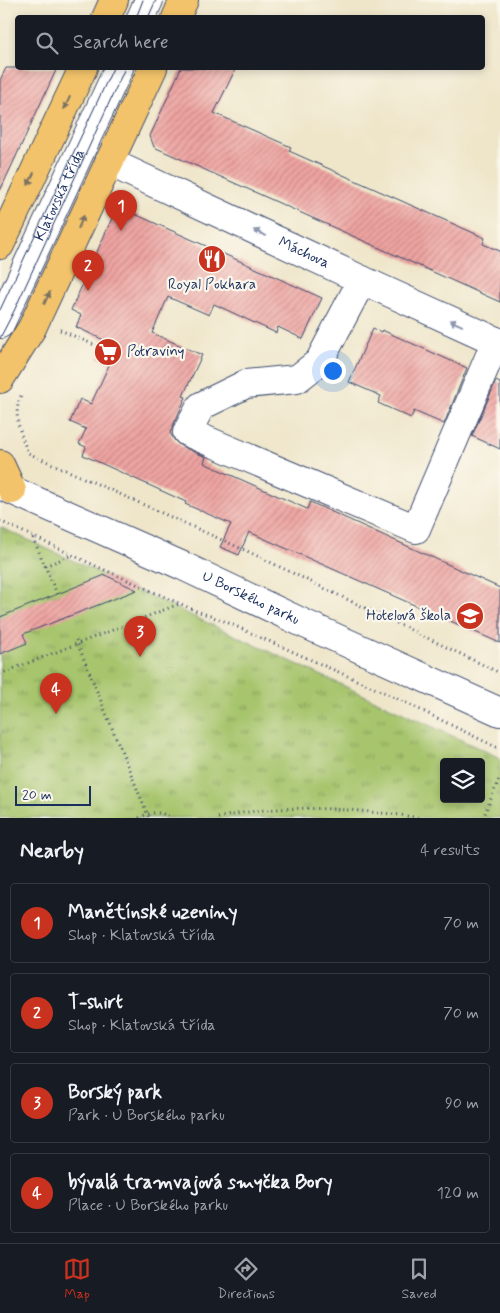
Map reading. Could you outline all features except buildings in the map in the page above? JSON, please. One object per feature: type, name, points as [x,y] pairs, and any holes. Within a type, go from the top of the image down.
[{"type":"main road","points":[[107,15],[114,0]]},
{"type":"main road","points":[[177,15],[184,0]]},
{"type":"main road","points":[[0,245],[6,222],[82,70]]},
{"type":"main road","name":"Klatovská třída","points":[[0,379],[32,328],[152,70]]},
{"type":"main road","points":[[0,464],[4,488]]},
{"type":"street","points":[[142,15],[149,0]]},
{"type":"street","name":"Klatovská třída","points":[[1,325],[117,70]]},
{"type":"street","name":"Máchova","points":[[109,162],[498,342]]},
{"type":"street","points":[[362,280],[319,362],[297,379],[246,384],[201,406],[187,432],[416,529],[498,342]]},
{"type":"street","name":"U Borského parku","points":[[4,488],[500,712]]},
{"type":"path","points":[[56,327],[99,347]]},
{"type":"path","points":[[22,394],[18,402],[17,416],[28,452],[248,552],[500,673]]},
{"type":"path","points":[[0,521],[72,556],[390,695],[500,749]]},
{"type":"path","points":[[33,537],[57,594]]},
{"type":"path","points":[[45,566],[72,556]]},
{"type":"path","points":[[0,674],[76,642],[180,604]]},
{"type":"path","points":[[76,642],[149,818]]},
{"type":"path","points":[[483,818],[500,777]]},
{"type":"path","points":[[218,818],[285,808],[335,809],[401,814],[418,818]]},
{"type":"path","points":[[139,818],[147,813],[156,812],[172,818]]},
{"type":"green space","points":[[0,527],[500,758],[500,818],[0,818]]},
{"type":"tram line","points":[[137,15],[143,0]]},
{"type":"tram line","points":[[149,15],[156,0]]},
{"type":"tram line","points":[[0,310],[112,70]]},
{"type":"tram line","points":[[0,338],[124,70]]},
{"type":"place","name":"Manětínské uzeniny","points":[[121,231]]},
{"type":"place","name":"Royal Pokhara","points":[[212,259]]},
{"type":"place","name":"T-shirt","points":[[88,291]]},
{"type":"place","name":"Potraviny","points":[[108,352]]},
{"type":"place","name":"Hotelová škola","points":[[470,616]]},
{"type":"place","name":"Borský park","points":[[140,657]]},
{"type":"place","name":"bývalá tramvajová smyčka Bory","points":[[56,714]]}]
